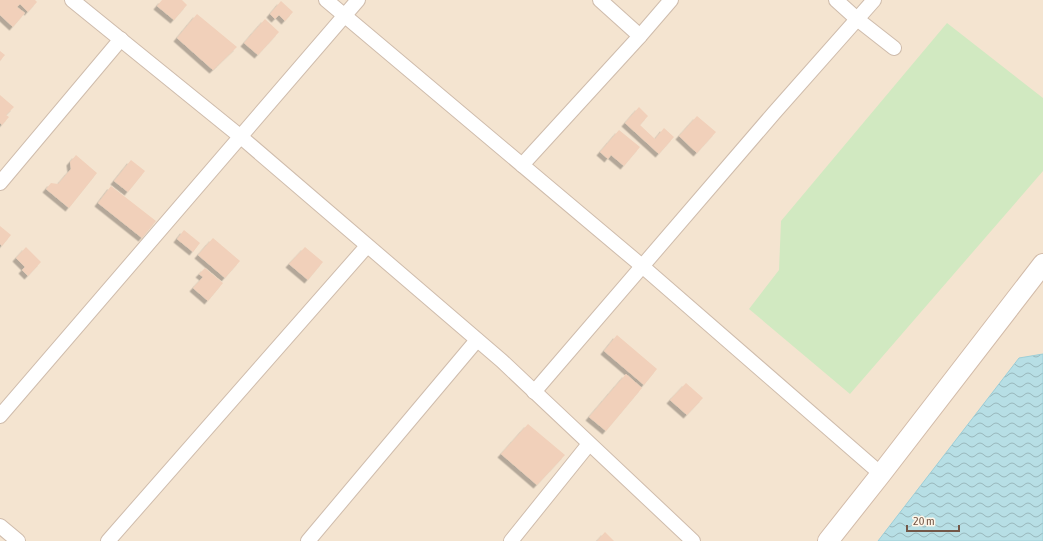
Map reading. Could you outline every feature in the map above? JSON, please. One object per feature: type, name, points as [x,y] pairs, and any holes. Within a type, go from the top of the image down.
[{"type":"street","points":[[72,0],[241,137],[502,361],[693,541]]},
{"type":"street","points":[[326,0],[642,266],[882,474]]},
{"type":"street","points":[[0,416],[358,0]]},
{"type":"street","points":[[600,0],[640,36]]},
{"type":"street","points":[[522,165],[640,36],[670,0]]},
{"type":"street","points":[[836,0],[857,19],[894,48]]},
{"type":"street","points":[[534,392],[774,113],[874,0]]},
{"type":"street","points":[[0,183],[120,39]]},
{"type":"street","points":[[108,541],[367,246]]},
{"type":"street","points":[[828,541],[882,474],[1043,264]]},
{"type":"street","points":[[308,541],[477,340]]},
{"type":"street","points":[[511,541],[589,444]]},
{"type":"street","points":[[0,526],[18,541]]},
{"type":"shaded area","points":[[0,0],[1043,0],[1043,541],[0,541]]},
{"type":"green space","points":[[947,23],[1043,98],[1043,171],[850,394],[749,309],[779,270],[781,221]]},
{"type":"water","points":[[1043,354],[1043,541],[878,541],[1019,358]]},
{"type":"building","points":[[0,0],[35,0],[37,2],[28,12],[20,4],[17,7],[25,13],[13,27],[0,15]]},
{"type":"building","points":[[162,0],[182,0],[187,5],[174,20],[157,6]]},
{"type":"building","points":[[281,1],[293,12],[285,21],[279,15],[275,19],[270,14]]},
{"type":"building","points":[[197,14],[237,47],[213,70],[177,38]]},
{"type":"building","points":[[265,19],[279,32],[258,55],[244,43]]},
{"type":"building","points":[[0,51],[5,55],[0,61]]},
{"type":"building","points":[[0,95],[14,107],[6,115],[9,117],[2,125],[0,123]]},
{"type":"building","points":[[639,107],[648,116],[640,125],[655,139],[664,128],[674,137],[659,154],[625,123]]},
{"type":"building","points":[[697,116],[716,132],[697,153],[679,136]]},
{"type":"building","points":[[619,130],[640,147],[624,166],[611,155],[608,159],[600,152]]},
{"type":"building","points":[[76,155],[97,173],[69,208],[46,189],[51,183],[58,184],[71,169],[70,162]]},
{"type":"building","points":[[131,160],[145,171],[128,192],[114,181]]},
{"type":"building","points":[[111,186],[156,221],[142,238],[98,203]]},
{"type":"building","points":[[0,226],[11,235],[2,246],[0,244]]},
{"type":"building","points":[[184,230],[200,243],[193,252],[177,239]]},
{"type":"building","points":[[213,238],[240,261],[225,278],[198,255]]},
{"type":"building","points":[[26,247],[41,262],[28,276],[22,270],[25,267],[16,258]]},
{"type":"building","points":[[305,247],[323,262],[308,280],[289,264]]},
{"type":"building","points":[[205,268],[223,283],[208,301],[193,288],[203,277],[199,274]]},
{"type":"building","points":[[617,335],[657,369],[644,385],[604,351]]},
{"type":"building","points":[[626,374],[642,388],[606,431],[589,417]]},
{"type":"building","points":[[686,383],[703,398],[687,415],[670,400]]},
{"type":"building","points":[[528,424],[565,455],[537,485],[501,454]]},
{"type":"building","points":[[605,532],[614,541],[597,541]]}]
